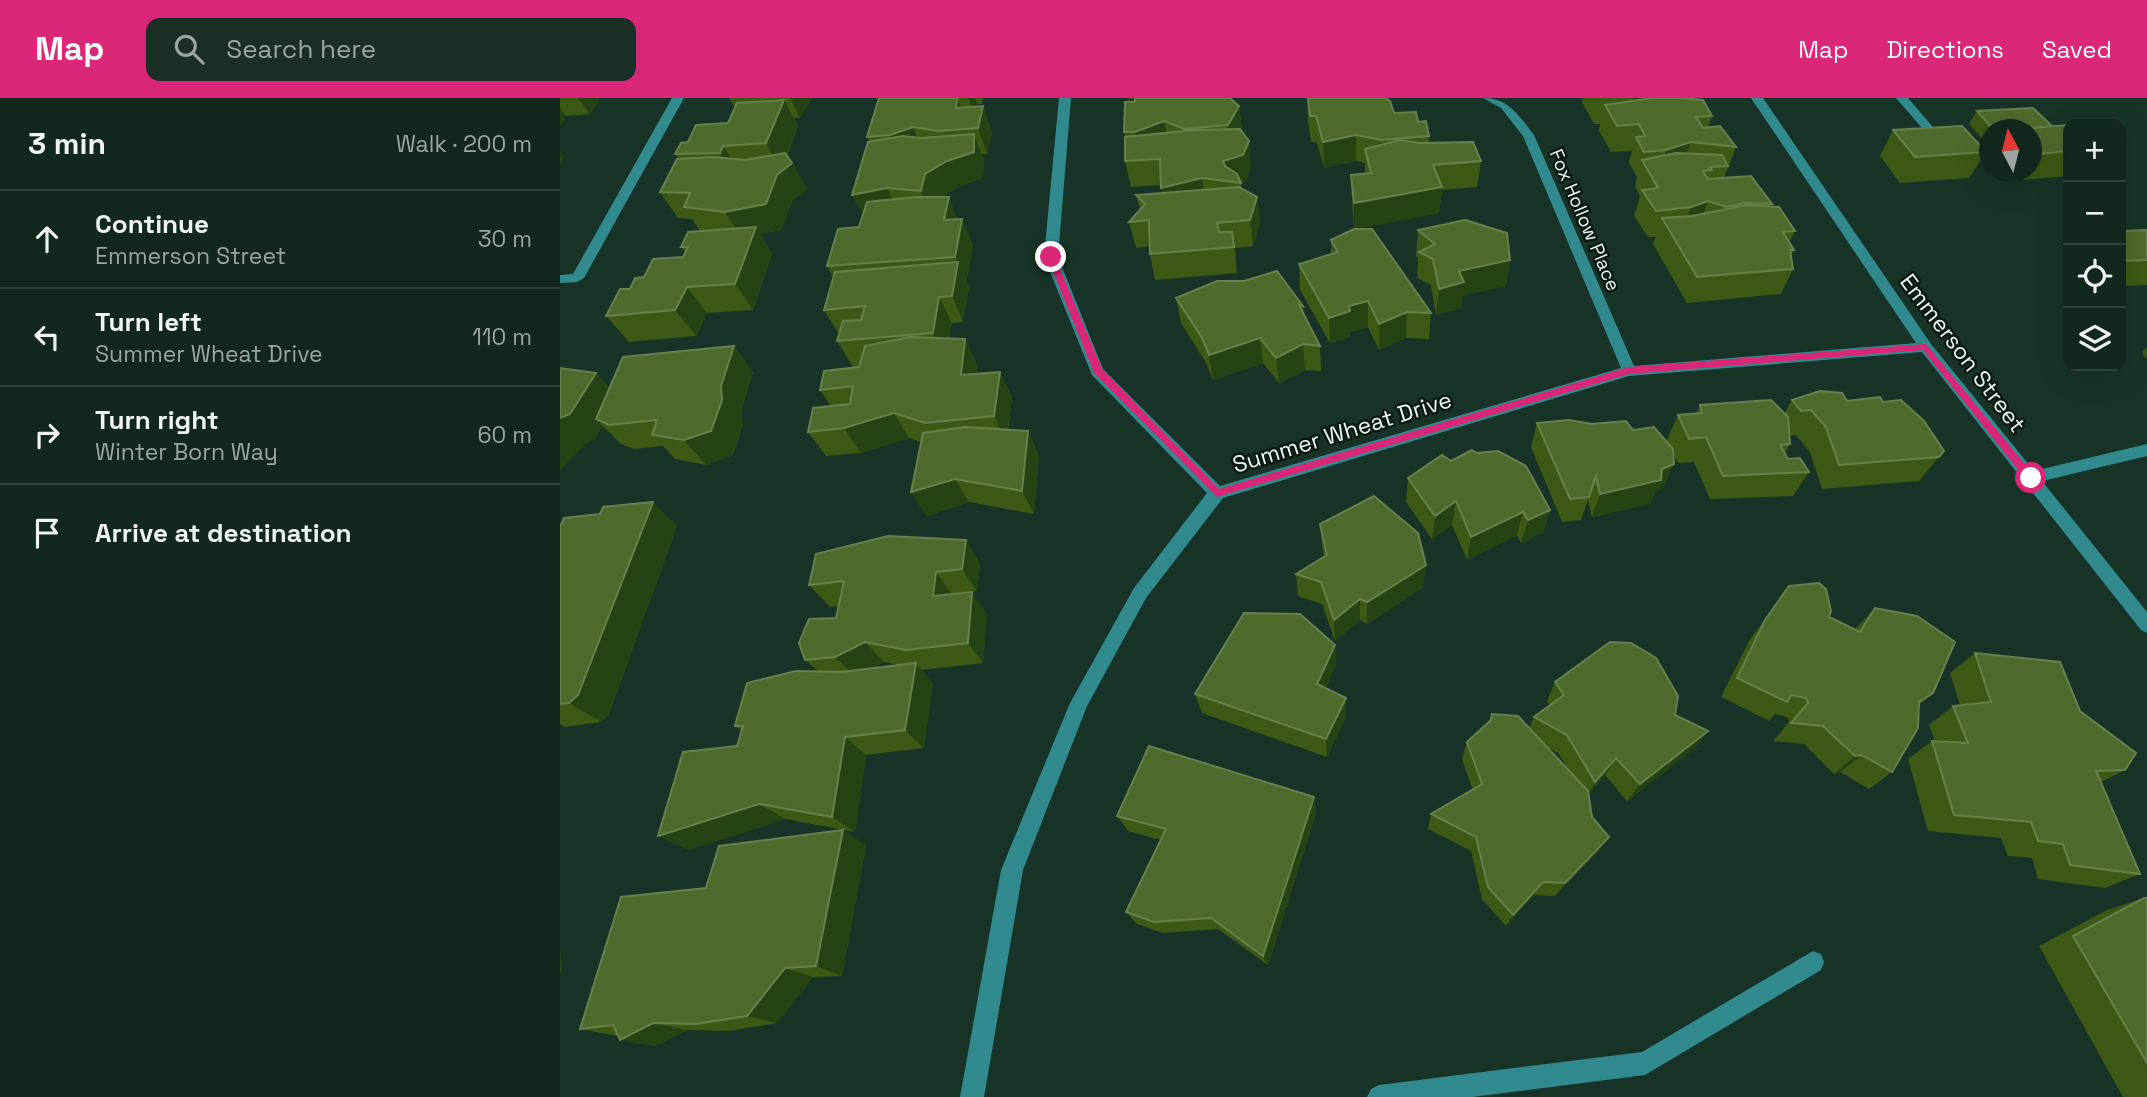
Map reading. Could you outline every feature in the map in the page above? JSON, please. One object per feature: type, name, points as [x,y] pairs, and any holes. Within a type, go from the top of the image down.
[{"type":"street","points":[[560,279],[577,278],[678,98]]},
{"type":"street","points":[[1065,98],[1051,257],[1097,371],[1217,493]]},
{"type":"street","name":"Fox Hollow Place","points":[[1489,98],[1506,106],[1528,135],[1629,370]]},
{"type":"street","name":"Emmerson Street","points":[[1756,98],[1926,347],[2147,625]]},
{"type":"street","points":[[1902,98],[1940,142]]},
{"type":"street","name":"Summer Wheat Drive","points":[[972,1097],[1012,870],[1074,715],[1140,593],[1217,493],[1629,370],[1926,347]]},
{"type":"street","points":[[2031,478],[2147,450]]},
{"type":"street","points":[[1378,1097],[1645,1063],[1813,962]]},
{"type":"building","points":[[879,98],[957,98],[956,108],[983,106],[978,128],[938,131],[913,127],[890,135],[867,137]]},
{"type":"building","points":[[1135,98],[1230,98],[1239,106],[1228,125],[1184,129],[1164,121],[1135,132],[1124,132],[1125,102],[1135,102]]},
{"type":"building","points":[[1308,98],[1385,98],[1390,101],[1394,113],[1416,112],[1418,122],[1426,121],[1429,136],[1381,140],[1356,135],[1323,142],[1316,116],[1310,116]]},
{"type":"building","points":[[1652,98],[1703,100],[1712,116],[1696,117],[1703,128],[1720,126],[1736,147],[1691,142],[1666,150],[1644,152],[1636,137],[1645,136],[1639,124],[1617,126],[1605,105]]},
{"type":"building","points":[[784,100],[766,143],[723,146],[720,153],[675,154],[681,143],[688,142],[696,125],[728,123],[737,103]]},
{"type":"building","points":[[2033,108],[2052,126],[2042,127],[2042,119],[1984,119],[1977,111]]},
{"type":"building","points":[[2063,125],[2063,152],[2042,154],[2042,127]]},
{"type":"building","points":[[1962,126],[1979,144],[1979,152],[1915,157],[1893,130]]},
{"type":"building","points":[[1240,129],[1249,141],[1243,155],[1223,161],[1225,166],[1237,174],[1241,183],[1202,178],[1161,188],[1160,159],[1125,161],[1125,137],[1195,130]]},
{"type":"building","points":[[974,134],[974,152],[947,161],[925,174],[921,191],[887,188],[852,195],[868,142],[903,136],[921,138]]},
{"type":"building","points":[[1400,140],[1419,143],[1473,142],[1481,161],[1433,165],[1442,187],[1354,203],[1351,175],[1371,173],[1365,149]]},
{"type":"building","points":[[785,153],[792,163],[777,175],[766,204],[725,212],[684,207],[690,193],[660,192],[677,159],[713,157],[745,160]]},
{"type":"building","points":[[1676,153],[1722,155],[1728,166],[1710,167],[1712,170],[1703,171],[1708,179],[1751,176],[1772,204],[1745,203],[1726,207],[1708,201],[1691,207],[1656,211],[1642,190],[1658,188],[1642,160]]},
{"type":"building","points":[[1239,187],[1257,197],[1250,220],[1217,223],[1219,232],[1232,232],[1234,247],[1150,254],[1149,220],[1129,222],[1145,204],[1136,195]]},
{"type":"building","points":[[949,197],[944,220],[962,219],[955,257],[827,266],[838,229],[859,227],[867,202]]},
{"type":"building","points":[[1747,205],[1779,207],[1795,231],[1783,232],[1794,250],[1790,250],[1793,269],[1697,277],[1662,218],[1692,216]]},
{"type":"building","points":[[1465,220],[1507,233],[1510,260],[1459,271],[1464,282],[1439,289],[1433,259],[1419,252],[1435,244],[1418,230]]},
{"type":"building","points":[[756,227],[735,284],[687,287],[675,310],[606,316],[620,289],[630,289],[635,278],[644,277],[653,259],[683,257],[688,247],[681,247],[688,232]]},
{"type":"building","points":[[1354,229],[1372,229],[1431,313],[1407,312],[1379,324],[1368,301],[1349,306],[1350,311],[1329,318],[1299,264],[1338,252],[1331,240]]},
{"type":"building","points":[[2147,230],[2147,260],[2126,261],[2126,231]]},
{"type":"building","points":[[958,262],[952,296],[939,297],[933,333],[837,341],[843,321],[861,320],[865,306],[824,310],[835,272]]},
{"type":"building","points":[[1277,271],[1303,306],[1299,305],[1320,346],[1303,344],[1276,358],[1260,338],[1209,355],[1202,338],[1176,298],[1217,281],[1244,281]]},
{"type":"building","points":[[910,337],[965,339],[961,375],[1000,372],[994,416],[925,423],[894,413],[844,428],[808,432],[813,408],[850,404],[853,386],[820,390],[824,371],[859,367],[865,346]]},
{"type":"building","points":[[734,346],[721,386],[722,400],[711,431],[684,440],[652,435],[657,420],[609,425],[596,419],[623,357]]},
{"type":"building","points":[[560,368],[596,373],[570,414],[560,418]]},
{"type":"building","points":[[1820,391],[1842,393],[1847,401],[1880,397],[1883,402],[1901,400],[1924,421],[1944,451],[1939,457],[1839,465],[1826,427],[1811,410],[1801,411],[1792,400]]},
{"type":"building","points":[[1771,400],[1788,417],[1790,444],[1780,445],[1788,459],[1800,458],[1809,472],[1723,476],[1706,437],[1689,439],[1678,415],[1702,413],[1700,405]]},
{"type":"building","points":[[1569,420],[1592,424],[1626,421],[1633,430],[1654,427],[1673,449],[1674,464],[1662,469],[1661,480],[1600,494],[1596,476],[1589,497],[1570,499],[1537,423]]},
{"type":"building","points":[[965,427],[1028,431],[1022,491],[955,479],[911,492],[923,433]]},
{"type":"building","points":[[1472,450],[1477,453],[1498,451],[1526,466],[1550,510],[1528,520],[1523,512],[1471,537],[1456,501],[1435,516],[1408,478],[1442,455],[1451,461]]},
{"type":"building","points":[[1374,496],[1418,533],[1426,565],[1367,602],[1360,599],[1334,620],[1321,582],[1296,574],[1327,555],[1320,524]]},
{"type":"building","points":[[653,502],[578,695],[569,703],[560,704],[560,527],[564,518],[600,514],[603,507]]},
{"type":"building","points":[[888,536],[966,540],[962,569],[936,572],[933,596],[972,592],[968,643],[906,650],[865,642],[835,657],[805,660],[799,643],[809,619],[836,618],[844,581],[809,585],[816,554]]},
{"type":"building","points":[[1819,583],[1826,589],[1831,611],[1829,617],[1860,632],[1875,608],[1917,616],[1955,642],[1933,693],[1919,702],[1918,728],[1892,772],[1862,755],[1855,756],[1823,726],[1791,723],[1808,703],[1806,698],[1791,695],[1787,702],[1737,678],[1765,620],[1789,586]]},
{"type":"building","points":[[1244,613],[1300,614],[1335,645],[1317,684],[1346,698],[1326,739],[1195,694]]},
{"type":"building","points":[[1610,642],[1631,643],[1656,658],[1678,696],[1675,715],[1708,731],[1640,784],[1616,758],[1595,782],[1567,735],[1534,717],[1564,695],[1555,682]]},
{"type":"building","points":[[1975,653],[2060,662],[2080,711],[2136,753],[2125,770],[2096,771],[2140,874],[2070,865],[2063,844],[2038,841],[2031,822],[1954,815],[1932,741],[1968,743],[1953,706],[1991,702]]},
{"type":"building","points":[[916,663],[905,730],[845,737],[832,817],[759,804],[658,836],[683,752],[737,746],[743,726],[735,726],[747,683],[796,671],[841,672]]},
{"type":"building","points":[[1492,714],[1518,716],[1588,791],[1592,817],[1609,837],[1565,883],[1543,882],[1513,915],[1488,887],[1476,837],[1431,814],[1482,784],[1467,742],[1491,720]]},
{"type":"building","points":[[1149,746],[1314,797],[1263,956],[1211,918],[1154,922],[1126,912],[1166,829],[1117,816]]},
{"type":"building","points":[[843,830],[816,966],[785,968],[747,1016],[696,1024],[653,1023],[620,1040],[613,1025],[580,1029],[621,897],[706,888],[719,846]]},
{"type":"building","points":[[2147,898],[2147,1063],[2073,936]]},
{"type":"route","points":[[1051,257],[1097,371],[1217,493],[1629,370],[1926,347],[2031,478]]}]
